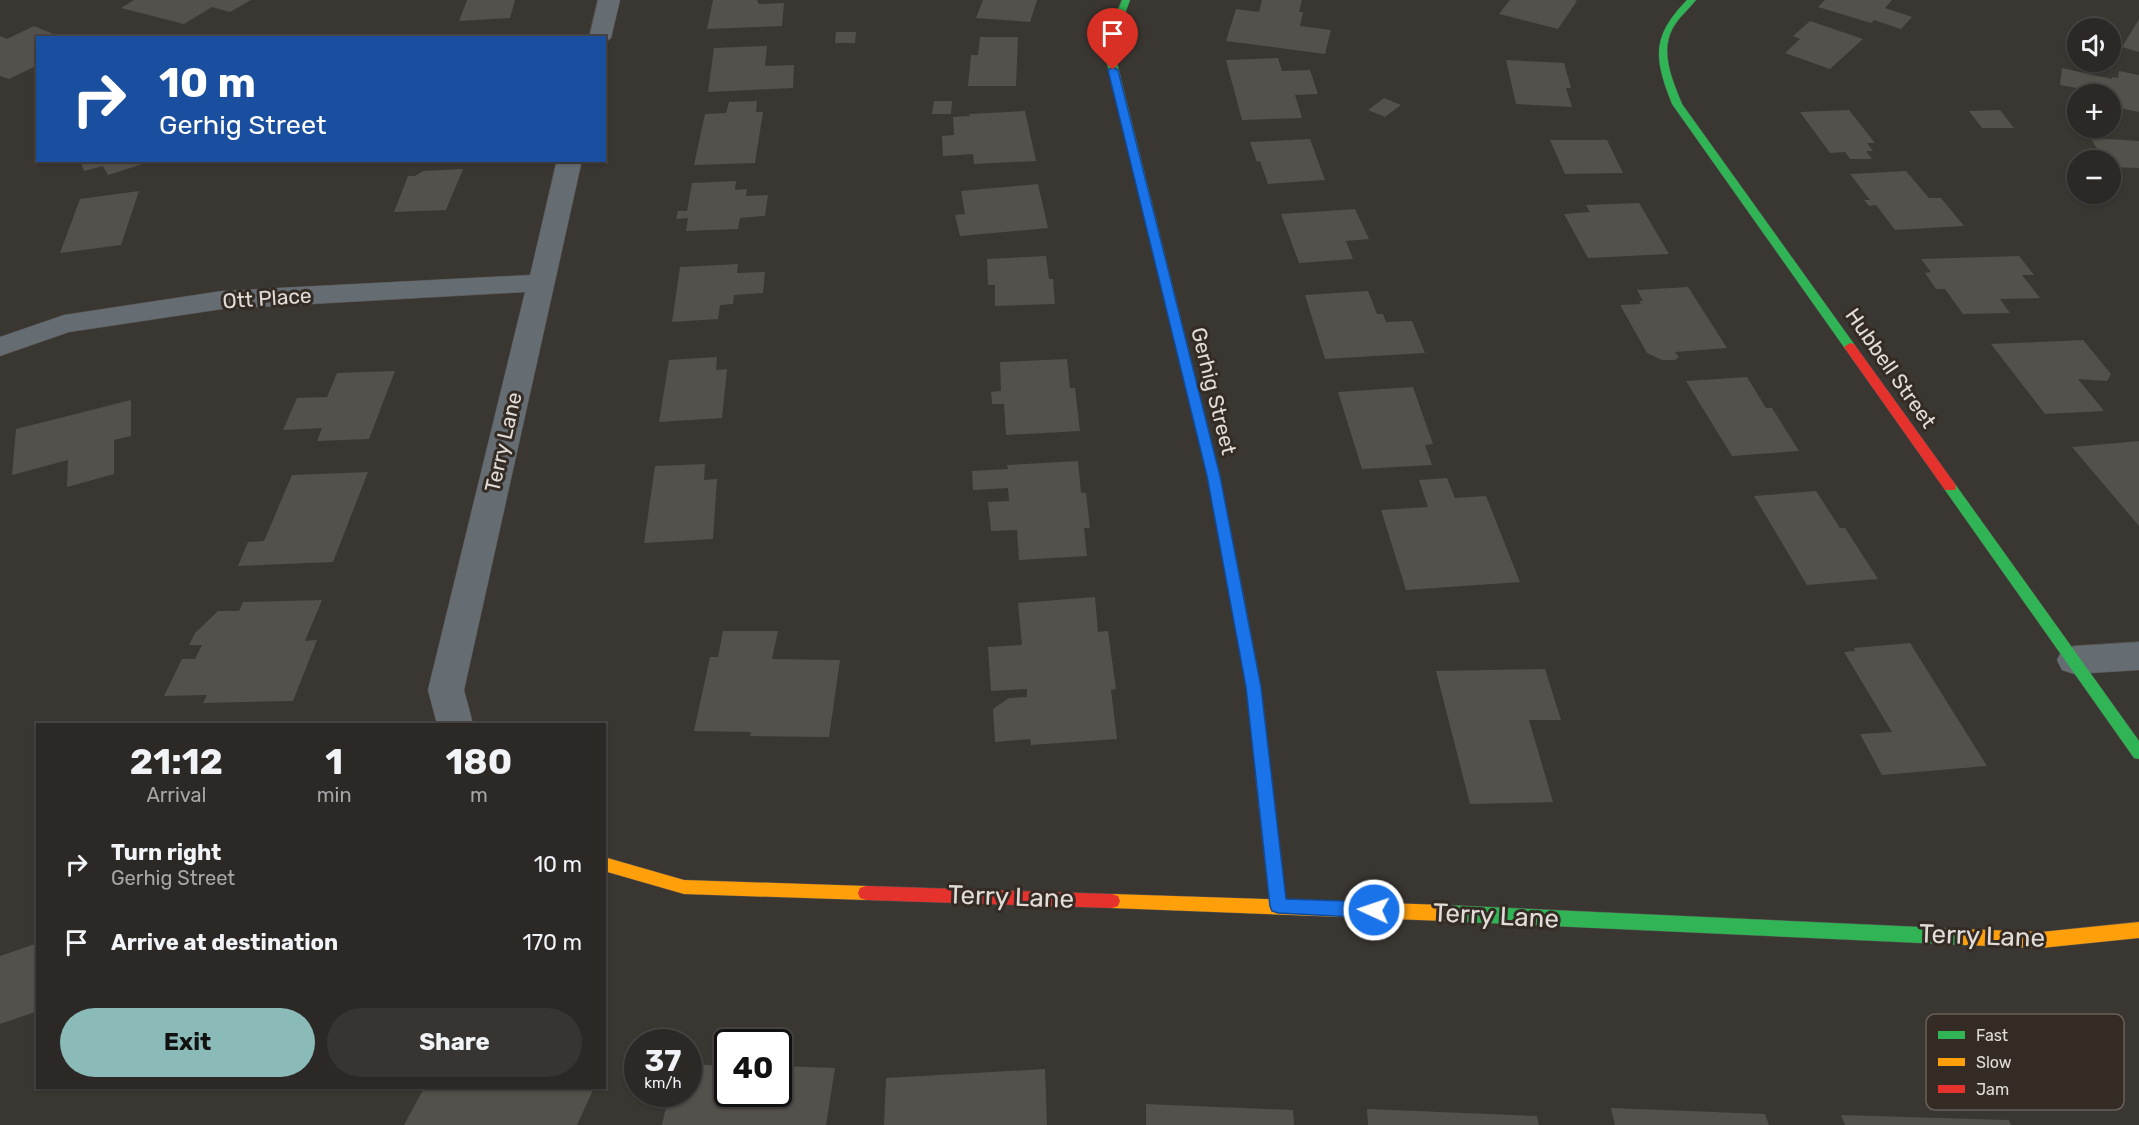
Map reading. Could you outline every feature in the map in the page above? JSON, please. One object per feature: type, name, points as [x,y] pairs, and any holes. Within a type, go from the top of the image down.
[{"type":"street","points":[[600,36],[609,0]]},
{"type":"street","name":"Gerhig Street","points":[[1126,0],[1108,47],[1214,476],[1254,687],[1278,906]]},
{"type":"street","name":"Hubbell Street","points":[[1692,0],[1678,12],[1663,35],[1662,67],[1677,104],[2139,753]]},
{"type":"street","name":"Terry Lane","points":[[454,723],[446,690],[570,162]]},
{"type":"street","name":"Ott Place","points":[[0,347],[64,324],[222,300],[540,283]]},
{"type":"street","points":[[2074,660],[2139,656]]},
{"type":"street","name":"Terry Lane","points":[[606,865],[684,887],[1278,906],[2041,940],[2139,930]]},
{"type":"building","points":[[134,0],[251,0],[230,12],[212,7],[184,24],[121,8]]},
{"type":"building","points":[[467,0],[515,0],[510,18],[459,21]]},
{"type":"building","points":[[713,0],[757,0],[759,4],[784,3],[782,26],[707,29]]},
{"type":"building","points":[[983,0],[1037,0],[1030,22],[976,18]]},
{"type":"building","points":[[1262,0],[1302,0],[1299,12],[1303,12],[1300,26],[1331,30],[1325,54],[1226,41],[1236,9],[1259,12]]},
{"type":"building","points":[[1510,0],[1577,1],[1558,29],[1499,14]]},
{"type":"building","points":[[1825,0],[1892,0],[1885,8],[1912,17],[1901,29],[1874,20],[1871,23],[1818,7]]},
{"type":"building","points":[[2139,19],[2139,52],[2122,47]]},
{"type":"building","points":[[1810,21],[1863,39],[1830,69],[1785,53],[1800,39],[1793,36]]},
{"type":"building","points":[[34,26],[58,36],[36,36],[36,66],[9,79],[0,76],[0,36],[7,39]]},
{"type":"building","points":[[836,32],[856,32],[855,43],[835,43]]},
{"type":"building","points":[[980,37],[1018,37],[1016,86],[968,86],[971,55],[978,55]]},
{"type":"building","points":[[767,46],[765,66],[794,65],[793,88],[708,92],[714,48]]},
{"type":"building","points":[[1278,58],[1282,71],[1310,70],[1318,94],[1295,95],[1302,118],[1242,120],[1226,60]]},
{"type":"building","points":[[1506,60],[1564,63],[1571,88],[1566,88],[1572,107],[1516,104]]},
{"type":"building","points":[[2062,68],[2067,69],[2067,72],[2080,72],[2112,79],[2112,77],[2118,78],[2121,71],[2139,75],[2139,112],[2121,108],[2121,84],[2060,85]]},
{"type":"building","points":[[1384,98],[1401,105],[1385,117],[1368,110]]},
{"type":"building","points":[[757,101],[756,112],[763,112],[755,163],[694,165],[705,114],[726,113],[729,102]]},
{"type":"building","points":[[934,101],[952,101],[951,114],[932,114]]},
{"type":"building","points":[[1849,110],[1875,143],[1867,143],[1873,151],[1866,151],[1872,159],[1850,159],[1845,152],[1830,153],[1800,112]]},
{"type":"building","points":[[2000,110],[2014,128],[1982,128],[1969,111]]},
{"type":"building","points":[[1025,111],[1036,161],[974,164],[973,154],[943,156],[942,136],[954,135],[953,117]]},
{"type":"building","points":[[2090,138],[2139,141],[2139,168],[2121,167],[2121,150],[2098,150]]},
{"type":"building","points":[[1310,139],[1325,180],[1268,184],[1250,142]]},
{"type":"building","points":[[1550,140],[1607,140],[1623,173],[1565,174]]},
{"type":"building","points":[[81,162],[149,162],[108,175],[103,166],[84,171]]},
{"type":"building","points":[[463,169],[446,210],[394,212],[408,176],[415,176],[423,171]]},
{"type":"building","points":[[1906,171],[1929,198],[1941,198],[1964,226],[1895,230],[1876,205],[1869,206],[1864,200],[1870,200],[1850,174]]},
{"type":"building","points":[[736,181],[735,190],[747,189],[746,196],[768,195],[765,216],[740,218],[738,229],[686,231],[688,218],[676,219],[678,211],[687,211],[692,183]]},
{"type":"building","points":[[1038,184],[1048,228],[960,236],[955,215],[965,214],[961,191]]},
{"type":"building","points":[[139,191],[121,245],[60,253],[80,199]]},
{"type":"building","points":[[1639,203],[1669,254],[1588,258],[1564,214],[1590,212],[1586,205]]},
{"type":"building","points":[[1355,209],[1369,239],[1346,241],[1353,259],[1299,263],[1281,214]]},
{"type":"building","points":[[1046,256],[1049,279],[1053,279],[1055,304],[995,306],[995,285],[988,285],[987,259]]},
{"type":"building","points":[[2019,256],[2034,275],[2022,275],[2040,298],[2000,299],[2010,313],[1963,314],[1945,289],[1936,289],[1925,273],[1931,272],[1921,259]]},
{"type":"building","points":[[738,264],[737,273],[765,272],[763,293],[734,295],[733,304],[720,305],[718,319],[672,322],[680,267]]},
{"type":"building","points":[[1688,287],[1727,348],[1675,352],[1679,357],[1675,360],[1662,360],[1647,353],[1620,305],[1641,304],[1639,301],[1643,301],[1637,290]]},
{"type":"building","points":[[1368,291],[1377,314],[1383,314],[1386,322],[1412,321],[1425,353],[1325,359],[1305,295]]},
{"type":"building","points":[[2083,340],[2111,374],[2107,381],[2078,379],[2104,411],[2045,414],[1991,344]]},
{"type":"building","points":[[717,357],[716,370],[727,369],[722,418],[659,422],[669,360]]},
{"type":"building","points":[[1067,359],[1070,388],[1075,388],[1080,431],[1006,435],[1004,404],[992,404],[991,392],[1001,391],[1000,362]]},
{"type":"building","points":[[395,371],[369,439],[317,441],[322,428],[283,430],[297,398],[327,397],[337,373]]},
{"type":"building","points":[[1747,377],[1766,408],[1772,408],[1799,451],[1732,456],[1686,381]]},
{"type":"building","points":[[1413,387],[1433,444],[1425,445],[1432,465],[1362,469],[1338,392]]},
{"type":"building","points":[[131,400],[131,436],[114,440],[114,474],[67,487],[68,460],[12,475],[16,429]]},
{"type":"building","points":[[2139,441],[2139,526],[2072,447]]},
{"type":"building","points":[[1078,461],[1081,493],[1086,493],[1090,528],[1084,528],[1087,556],[1019,560],[1017,530],[991,531],[988,502],[1009,501],[1008,488],[973,490],[972,471],[1008,469],[1007,465]]},
{"type":"building","points":[[705,464],[704,480],[717,479],[713,539],[644,543],[655,466]]},
{"type":"building","points":[[368,472],[333,562],[238,566],[248,542],[264,541],[292,475]]},
{"type":"building","points":[[1447,478],[1455,498],[1486,496],[1520,582],[1406,590],[1381,510],[1428,507],[1419,480]]},
{"type":"building","points":[[1816,491],[1840,528],[1845,528],[1878,579],[1807,585],[1754,496]]},
{"type":"building","points":[[1095,597],[1098,632],[1108,631],[1116,689],[1111,690],[1117,739],[1031,745],[1030,739],[995,742],[993,709],[1009,698],[1027,697],[1027,689],[991,691],[988,647],[1022,645],[1018,603]]},
{"type":"building","points":[[322,600],[305,641],[317,640],[293,701],[203,703],[207,695],[164,696],[182,659],[195,659],[202,645],[189,645],[195,633],[218,611],[239,611],[243,602]]},
{"type":"building","points":[[723,631],[778,631],[772,659],[840,660],[829,737],[750,736],[751,732],[694,731],[710,657],[718,657]]},
{"type":"building","points":[[1910,643],[1987,766],[1882,775],[1860,734],[1892,732],[1844,652],[1855,651],[1854,648]]},
{"type":"building","points":[[1545,669],[1561,720],[1529,720],[1553,802],[1470,804],[1436,671]]},
{"type":"building","points":[[36,944],[36,1012],[0,1024],[0,956]]},
{"type":"building","points":[[702,1065],[714,1065],[714,1107],[792,1107],[792,1066],[835,1068],[826,1125],[662,1125],[666,1107],[702,1107]]},
{"type":"building","points":[[1045,1069],[1047,1125],[884,1125],[886,1078]]},
{"type":"building","points":[[423,1089],[594,1089],[577,1125],[404,1125]]},
{"type":"building","points":[[1146,1104],[1293,1110],[1294,1125],[1146,1125]]},
{"type":"building","points":[[1611,1108],[1765,1114],[1769,1125],[1615,1125]]},
{"type":"building","points":[[1367,1109],[1537,1116],[1539,1125],[1368,1125]]},
{"type":"building","points":[[1841,1115],[2009,1120],[2011,1125],[1845,1125]]},
{"type":"traffic: fast","points":[[1126,0],[1108,47],[1214,476],[1240,614]]},
{"type":"traffic: fast","points":[[1692,0],[1670,25],[1662,48],[1666,73],[1677,104],[1850,347]]},
{"type":"traffic: fast","points":[[1950,487],[2139,753]]},
{"type":"traffic: fast","points":[[1267,808],[1278,906]]},
{"type":"traffic: fast","points":[[1445,913],[1964,937]]},
{"type":"traffic: slow","points":[[1240,614],[1254,687],[1267,808]]},
{"type":"traffic: slow","points":[[606,865],[684,887],[866,893]]},
{"type":"traffic: slow","points":[[1112,901],[1445,913]]},
{"type":"traffic: slow","points":[[1964,937],[2041,940],[2139,930]]},
{"type":"traffic: jam","points":[[1850,347],[1950,487]]},
{"type":"traffic: jam","points":[[866,893],[1112,901]]},
{"type":"route","points":[[1113,70],[1214,476],[1254,687],[1278,906],[1374,910]]}]
